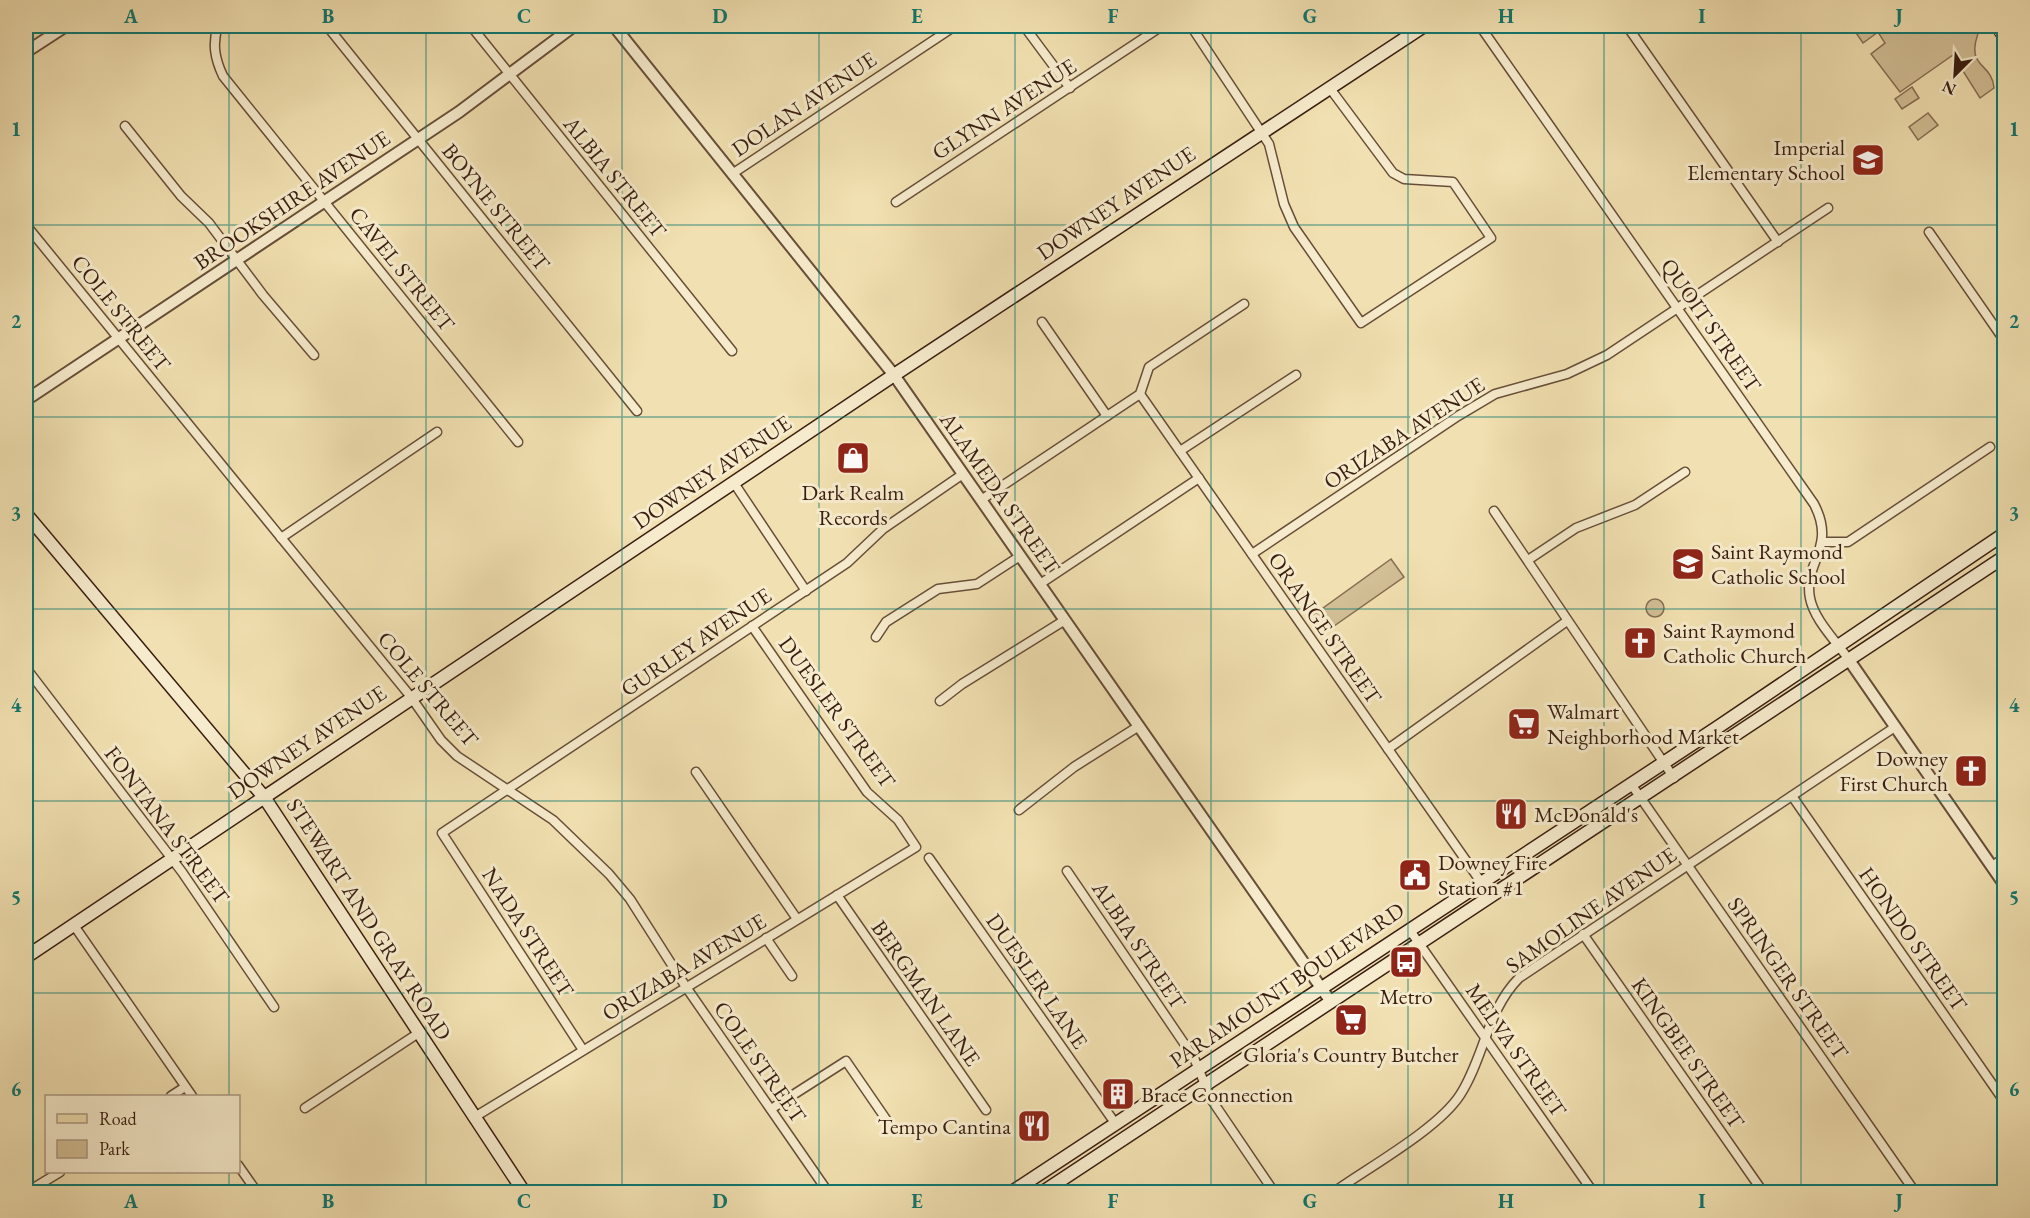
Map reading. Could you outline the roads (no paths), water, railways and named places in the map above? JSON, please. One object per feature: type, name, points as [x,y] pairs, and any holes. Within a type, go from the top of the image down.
[{"type":"main road","name":"DOWNEY AVENUE","points":[[26,957],[894,375],[1424,26]]},
{"type":"main road","points":[[1998,26],[2004,35]]},
{"type":"main road","name":"STEWART AND GRAY ROAD","points":[[26,514],[264,796],[417,1034],[524,1192]]},
{"type":"main road","name":"PARAMOUNT BOULEVARD","points":[[1012,1192],[1664,763],[2004,534]]},
{"type":"main road","name":"PARAMOUNT BOULEVARD","points":[[1043,1192],[2004,557]]},
{"type":"main road","points":[[1468,912],[1483,888],[1481,882]]},
{"type":"street","points":[[26,52],[66,26]]},
{"type":"street","name":"CAVEL STREET","points":[[218,26],[214,45],[217,62],[223,76],[518,442]]},
{"type":"street","name":"BOYNE STREET","points":[[327,26],[637,411]]},
{"type":"street","name":"ALBIA STREET","points":[[471,26],[732,351]]},
{"type":"street","name":"BROOKSHIRE AVENUE","points":[[26,400],[117,337],[237,261],[418,139],[510,76],[574,26]]},
{"type":"street","name":"ALAMEDA STREET","points":[[614,26],[894,375],[1331,1002]]},
{"type":"street","name":"DOLAN AVENUE","points":[[732,174],[955,26]]},
{"type":"street","points":[[1024,26],[1070,88]]},
{"type":"street","name":"GLYNN AVENUE","points":[[896,202],[1162,26]]},
{"type":"street","points":[[1191,26],[1269,144],[1288,216],[1361,323],[1491,238],[1453,182],[1404,179],[1388,169],[1329,87]]},
{"type":"street","name":"QUOIT STREET","points":[[1480,26],[1814,504],[1822,524],[1823,542],[1810,584],[1809,597],[1816,613],[1849,660]]},
{"type":"street","points":[[1627,26],[1778,242]]},
{"type":"street","points":[[125,126],[181,196],[207,221],[315,355]]},
{"type":"street","name":"ORIZABA AVENUE","points":[[1252,554],[1403,452],[1494,395],[1563,375],[1594,362],[1678,309],[1828,208]]},
{"type":"street","name":"COLE STREET","points":[[26,225],[411,698],[441,740],[457,756],[553,820],[609,874],[630,898],[686,987],[828,1192]]},
{"type":"street","points":[[1929,232],[2004,340]]},
{"type":"street","points":[[981,500],[1140,394],[1149,367],[1244,304]]},
{"type":"street","points":[[1042,322],[1107,416]]},
{"type":"street","points":[[1180,451],[1296,375]]},
{"type":"street","name":"ORANGE STREET","points":[[1140,394],[1481,882]]},
{"type":"street","points":[[281,538],[437,432]]},
{"type":"street","points":[[1823,542],[1848,542],[1990,447]]},
{"type":"street","points":[[1528,560],[1576,528],[1635,505],[1685,472]]},
{"type":"street","name":"GURLEY AVENUE","points":[[442,833],[852,560],[883,529],[963,474]]},
{"type":"street","points":[[1040,584],[1199,478]]},
{"type":"street","points":[[735,483],[806,591]]},
{"type":"street","points":[[1494,511],[1560,606],[1566,621],[1674,777]]},
{"type":"street","points":[[876,637],[886,622],[938,589],[977,584],[1020,556]]},
{"type":"street","points":[[940,701],[962,684],[1065,620]]},
{"type":"street","points":[[1389,749],[1566,621]]},
{"type":"street","name":"DUESLER STREET","points":[[752,626],[867,792],[898,820],[916,847]]},
{"type":"street","points":[[1849,660],[2004,884]]},
{"type":"street","name":"FONTANA STREET","points":[[26,668],[171,859],[274,1007]]},
{"type":"street","points":[[1019,810],[1074,767],[1139,726]]},
{"type":"street","name":"SAMOLINE AVENUE","points":[[1334,1192],[1447,1112],[1461,1093],[1500,1001],[1527,971],[1895,727]]},
{"type":"street","points":[[696,771],[797,919]]},
{"type":"street","name":"SPRINGER STREET","points":[[1631,784],[1915,1192]]},
{"type":"street","name":"HONDO STREET","points":[[1792,796],[2004,1101]]},
{"type":"street","name":"NADA STREET","points":[[442,833],[583,1050]]},
{"type":"street","name":"ORIZABA AVENUE","points":[[473,1118],[916,847]]},
{"type":"street","name":"DUESLER LANE","points":[[929,858],[1115,1123]]},
{"type":"street","points":[[1992,866],[2004,858]]},
{"type":"street","name":"ALBIA STREET","points":[[1067,871],[1194,1058],[1211,1100],[1274,1192]]},
{"type":"street","name":"BERGMAN LANE","points":[[837,895],[986,1110]]},
{"type":"street","points":[[73,924],[191,1095]]},
{"type":"street","name":"MELVA STREET","points":[[1409,929],[1593,1192]]},
{"type":"street","name":"KINGBEE STREET","points":[[1583,934],[1763,1192]]},
{"type":"street","points":[[766,938],[792,976]]},
{"type":"street","points":[[305,1108],[417,1034]]},
{"type":"street","points":[[771,1109],[846,1061],[890,1125]]},
{"type":"street","points":[[173,1095],[185,1087]]},
{"type":"street","points":[[240,1168],[257,1192]]},
{"type":"street","points":[[27,1192],[58,1173]]},
{"type":"place","name":"Imperial Elementary School","points":[[1868,160]]},
{"type":"place","name":"Dark Realm Records","points":[[853,458]]},
{"type":"place","name":"Saint Raymond Catholic School","points":[[1688,564]]},
{"type":"place","name":"Saint Raymond Catholic Church","points":[[1640,643]]},
{"type":"place","name":"Walmart Neighborhood Market","points":[[1524,724]]},
{"type":"place","name":"Downey First Church","points":[[1971,771]]},
{"type":"place","name":"McDonald's","points":[[1511,814]]},
{"type":"place","name":"Downey Fire Station #1","points":[[1415,875]]},
{"type":"place","name":"Metro","points":[[1406,962]]},
{"type":"place","name":"Gloria's Country Butcher","points":[[1351,1020]]},
{"type":"place","name":"Brace Connection","points":[[1118,1094]]},
{"type":"place","name":"Tempo Cantina","points":[[1034,1126]]}]
